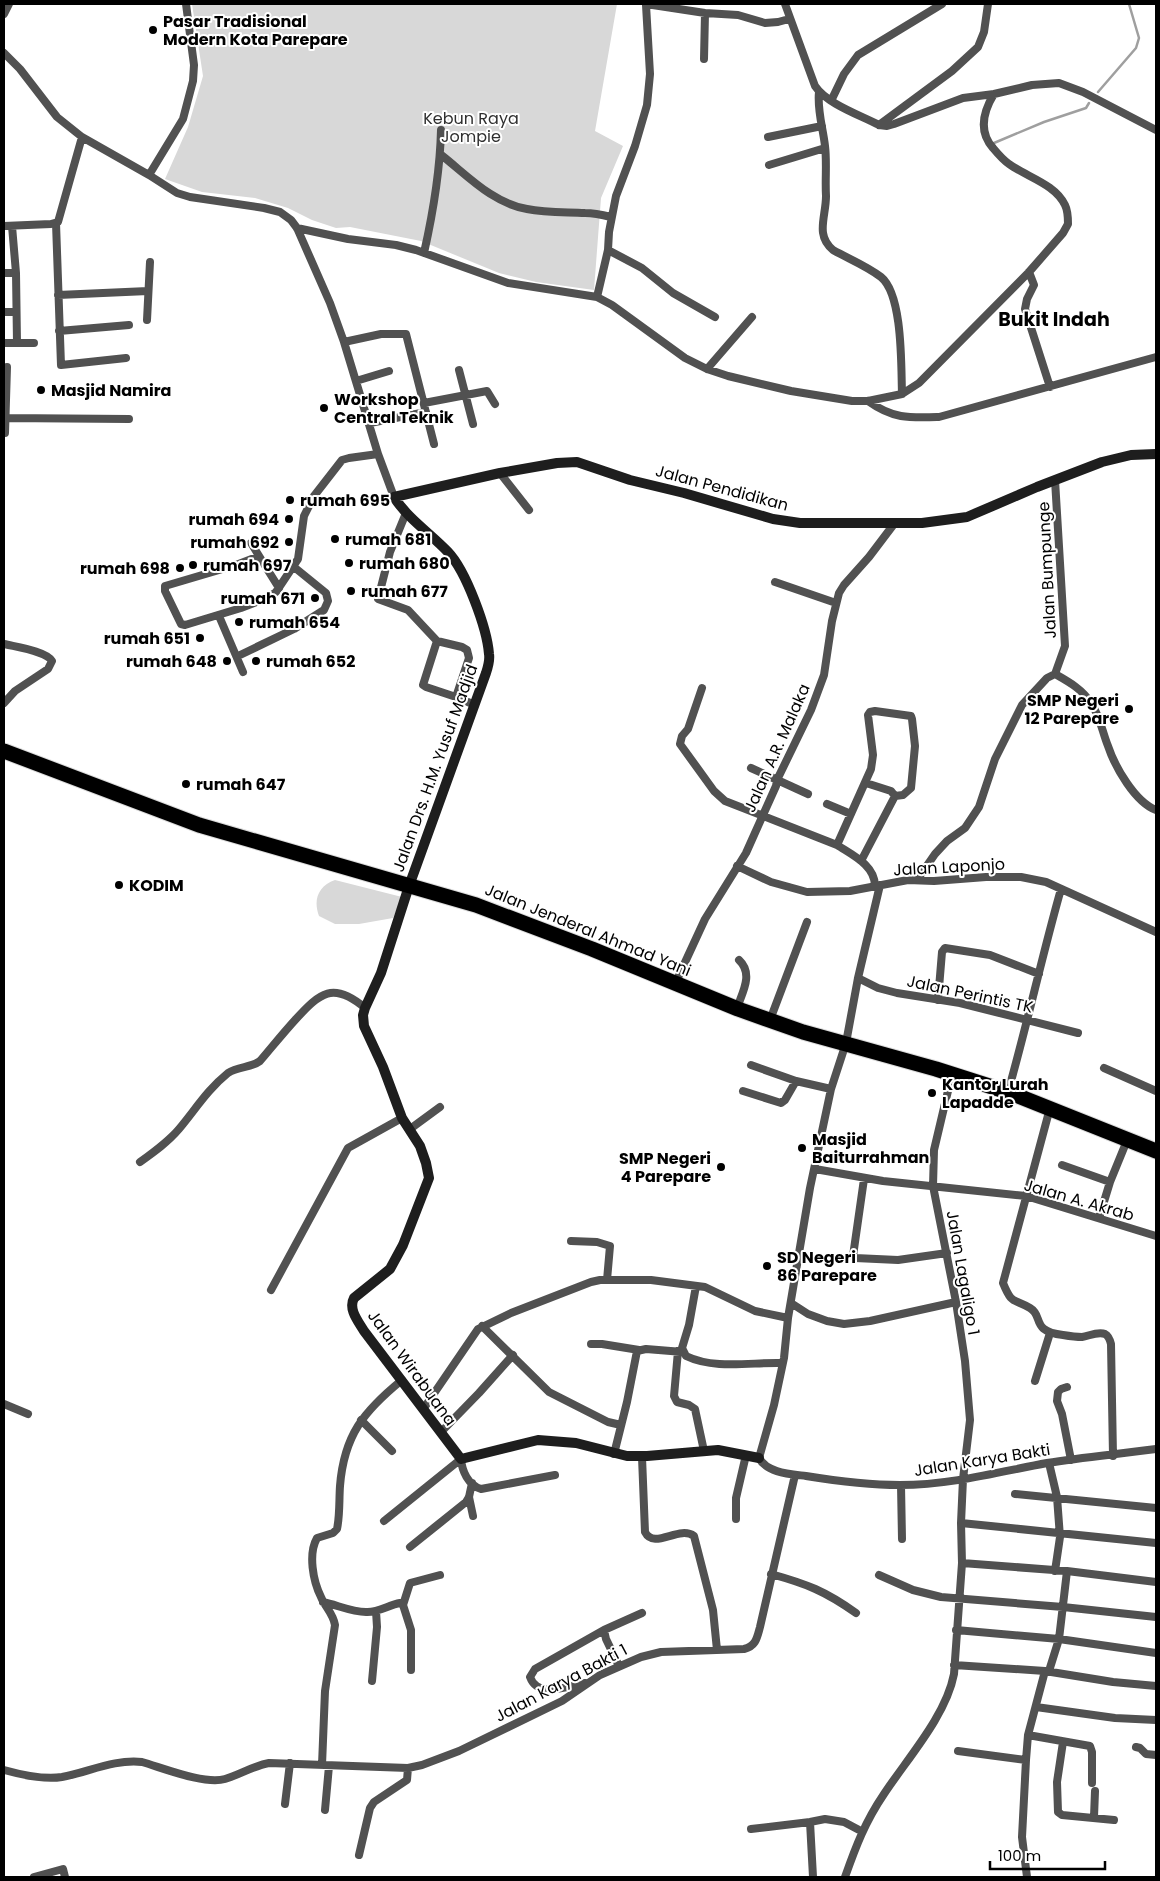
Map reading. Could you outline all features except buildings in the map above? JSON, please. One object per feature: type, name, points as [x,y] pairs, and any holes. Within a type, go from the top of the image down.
[{"type":"highway","name":"Jalan Jenderal Ahmad Yani","points":[[4,751],[185,821],[476,904],[592,949],[675,984],[803,1032],[952,1074],[1008,1092],[1128,1138],[1156,1151]]},
{"type":"street","points":[[4,14],[9,4]]},
{"type":"street","points":[[149,175],[183,119],[193,81],[194,65],[186,4]]},
{"type":"street","points":[[597,297],[608,250],[611,217],[616,196],[635,146],[647,105],[650,74],[646,4],[738,16],[770,23],[789,19]]},
{"type":"street","points":[[785,4],[789,19],[819,92],[879,125],[888,126],[963,98],[1059,82],[1083,92],[1156,130]]},
{"type":"street","points":[[832,100],[844,74],[858,55],[942,4]]},
{"type":"street","points":[[879,125],[952,71],[978,47],[984,32],[988,4]]},
{"type":"street","points":[[704,59],[705,12]]},
{"type":"street","points":[[4,53],[57,116],[82,138],[149,175],[177,193],[190,197],[280,212],[291,220],[297,228],[348,239],[396,245],[508,283],[597,297],[612,305],[685,358],[707,369],[826,398],[852,401],[868,401],[902,394],[919,384],[1029,272],[1063,233],[1068,224],[1065,205],[1056,194],[1010,165],[989,144],[983,122],[986,107],[994,94]]},
{"type":"street","points":[[819,92],[818,108],[825,148],[826,209],[822,237],[826,245],[881,277],[890,288],[898,320],[902,394]]},
{"type":"street","points":[[768,137],[822,126]]},
{"type":"street","points":[[424,253],[434,207],[441,130]]},
{"type":"street","points":[[82,138],[68,190],[58,222],[56,223],[60,365],[126,358]]},
{"type":"street","points":[[769,164],[825,148]]},
{"type":"street","points":[[440,154],[471,181],[493,196],[511,204],[525,209],[544,212],[585,213],[611,217]]},
{"type":"street","points":[[4,226],[56,223]]},
{"type":"street","points":[[12,226],[16,273],[17,343]]},
{"type":"street","name":"Jalan Drs. H.M. Yusuf Madjid","points":[[297,228],[330,303],[370,423],[378,454],[394,497],[406,513],[449,553],[465,579],[480,617],[489,655],[486,673],[475,705],[409,886]]},
{"type":"street","points":[[608,250],[642,268],[673,293],[715,317]]},
{"type":"street","points":[[147,320],[150,262]]},
{"type":"street","points":[[1029,272],[1033,281],[1033,288],[1027,298],[1025,309],[1050,388]]},
{"type":"street","points":[[4,273],[16,273]]},
{"type":"street","points":[[58,295],[148,291]]},
{"type":"street","points":[[4,312],[16,312]]},
{"type":"street","points":[[707,369],[752,317]]},
{"type":"street","points":[[59,331],[129,325]]},
{"type":"street","points":[[344,342],[381,334],[406,334],[434,444]]},
{"type":"street","points":[[4,344],[34,344]]},
{"type":"street","points":[[868,401],[882,411],[898,416],[916,418],[939,417],[1050,388],[1156,357]]},
{"type":"street","points":[[5,433],[7,366]]},
{"type":"street","points":[[460,370],[473,424]]},
{"type":"street","points":[[356,381],[389,371]]},
{"type":"street","points":[[424,403],[488,391],[495,404]]},
{"type":"street","points":[[370,423],[426,412]]},
{"type":"street","points":[[5,418],[129,419]]},
{"type":"street","points":[[259,556],[236,565],[164,586],[182,624],[219,616],[267,598],[279,588],[294,567],[299,555],[306,510],[314,496],[337,466],[346,459],[378,454]]},
{"type":"street","name":"Jalan Pendidikan","points":[[394,497],[500,473],[556,463],[577,462],[630,480],[684,493],[772,519],[800,523],[922,523],[967,517],[1102,462],[1131,455],[1156,454]]},
{"type":"street","points":[[500,473],[530,510]]},
{"type":"street","name":"Jalan Bumpunge","points":[[1055,674],[1065,646],[1056,480]]},
{"type":"street","points":[[406,513],[390,552],[378,599],[408,610],[437,641],[465,648],[469,654],[469,660],[456,697]]},
{"type":"street","name":"Jalan A.R. Malaka","points":[[675,984],[706,919],[746,853],[777,780],[811,710],[824,675],[839,593],[894,524]]},
{"type":"street","points":[[251,544],[279,588]]},
{"type":"street","points":[[238,656],[294,629],[324,610],[327,602],[326,593],[294,567]]},
{"type":"street","points":[[775,582],[836,603]]},
{"type":"street","points":[[219,616],[244,672]]},
{"type":"street","points":[[437,641],[423,685],[426,688],[475,705]]},
{"type":"street","points":[[4,644],[39,653],[49,657],[52,661],[48,669],[14,691],[4,704]]},
{"type":"street","points":[[917,880],[935,854],[947,841],[965,828],[978,807],[995,759],[1022,704],[1047,678],[1055,674],[1077,686],[1090,701],[1097,712],[1107,744],[1118,768],[1137,794],[1156,810]]},
{"type":"street","points":[[384,1521],[462,1459],[538,1440],[576,1442],[614,1454],[642,1456],[724,1450],[759,1458],[774,1405],[782,1364],[788,1318],[814,1169],[832,1089],[846,1043],[877,886],[873,873],[861,861],[837,845],[725,801],[714,792],[680,744],[682,736],[688,729],[702,688]]},
{"type":"street","points":[[837,845],[871,769],[874,754],[868,715],[870,712],[911,716],[912,719],[915,746],[911,788],[903,795],[894,796]]},
{"type":"street","points":[[751,768],[808,794]]},
{"type":"street","points":[[866,783],[891,792],[894,796]]},
{"type":"street","points":[[861,861],[894,796]]},
{"type":"street","points":[[827,804],[851,814]]},
{"type":"street","name":"Jalan Laponjo","points":[[737,866],[771,882],[807,892],[850,891],[917,880],[986,876],[1021,877],[1046,882],[1156,932]]},
{"type":"street","name":"Jalan Wirabuana","points":[[409,886],[381,973],[365,1008],[363,1017],[364,1026],[383,1067],[402,1118],[420,1146],[426,1160],[429,1174],[428,1182],[403,1245],[390,1269],[354,1298],[352,1309],[364,1331],[462,1459]]},
{"type":"street","points":[[1008,1092],[1061,889]]},
{"type":"street","points":[[770,1020],[807,922]]},
{"type":"street","points":[[938,1000],[942,952],[945,948],[990,955],[1039,974]]},
{"type":"street","points":[[737,1008],[747,980],[744,965],[739,960]]},
{"type":"street","name":"Jalan Perintis TK","points":[[858,978],[878,988],[1028,1020],[1078,1033]]},
{"type":"street","points":[[140,1162],[172,1137],[203,1098],[223,1078],[235,1069],[260,1061],[317,997],[329,993],[338,993],[348,996],[365,1008]]},
{"type":"street","points":[[751,1065],[796,1081],[832,1089]]},
{"type":"street","points":[[1104,1068],[1156,1091]]},
{"type":"street","name":"Jalan Lagaligo 1","points":[[845,1877],[861,1832],[885,1792],[929,1729],[951,1689],[960,1599],[963,1479],[970,1420],[965,1361],[956,1302],[933,1186],[934,1150],[952,1074]]},
{"type":"street","points":[[743,1091],[781,1103],[786,1100],[796,1081]]},
{"type":"street","points":[[410,1129],[440,1108]]},
{"type":"street","points":[[1050,1108],[1004,1283],[1013,1302],[1030,1308],[1042,1329],[1050,1333],[1076,1337],[1085,1337],[1099,1333],[1106,1334],[1110,1338],[1113,1456]]},
{"type":"street","points":[[271,1290],[348,1148],[402,1118]]},
{"type":"street","points":[[1099,1218],[1110,1182],[1128,1138]]},
{"type":"street","points":[[1062,1165],[1110,1182]]},
{"type":"street","name":"Jalan A. Akrab","points":[[814,1169],[864,1179],[1026,1196],[1156,1236]]},
{"type":"street","points":[[864,1179],[853,1253],[855,1258],[898,1260],[947,1253]]},
{"type":"street","points":[[571,1241],[597,1242],[608,1245],[611,1249],[607,1280]]},
{"type":"street","points":[[424,1408],[468,1340],[482,1326],[591,1282],[651,1280],[696,1286],[712,1289],[755,1311],[788,1318]]},
{"type":"street","points":[[696,1286],[689,1325],[681,1351],[674,1396],[677,1402],[689,1405],[695,1409],[704,1451]]},
{"type":"street","points":[[791,1303],[808,1314],[827,1321],[844,1324],[870,1322],[956,1302]]},
{"type":"street","points":[[482,1326],[549,1392],[608,1422],[621,1425]]},
{"type":"street","points":[[1035,1381],[1050,1333]]},
{"type":"street","points":[[591,1344],[639,1350],[681,1351],[690,1358],[730,1365],[782,1364]]},
{"type":"street","points":[[614,1454],[636,1356],[639,1350]]},
{"type":"street","points":[[441,1432],[479,1394],[512,1356]]},
{"type":"street","points":[[324,1810],[325,1691],[335,1630],[334,1617],[323,1602],[318,1590],[312,1548],[317,1538],[333,1533],[337,1528],[340,1484],[349,1441],[361,1420],[380,1398],[402,1380]]},
{"type":"street","points":[[1067,1387],[1058,1392],[1056,1401],[1062,1414],[1071,1460]]},
{"type":"street","points":[[4,1404],[28,1414]]},
{"type":"street","points":[[361,1420],[392,1451]]},
{"type":"street","name":"Jalan Karya Bakti","points":[[759,1458],[768,1469],[795,1475],[849,1483],[901,1485],[963,1479],[1049,1463],[1156,1449]]},
{"type":"street","points":[[736,1519],[736,1498],[746,1455]]},
{"type":"street","points":[[642,1456],[644,1532],[647,1536],[654,1539],[686,1532],[694,1536],[713,1610],[717,1650]]},
{"type":"street","points":[[462,1459],[463,1471],[472,1483],[481,1490],[555,1475]]},
{"type":"street","points":[[1049,1463],[1057,1497],[1060,1532],[1055,1571]]},
{"type":"street","name":"Jalan Karya Bakti 1","points":[[4,1770],[37,1776],[61,1777],[101,1766],[132,1761],[211,1781],[226,1779],[256,1765],[290,1763],[325,1766],[408,1768],[422,1765],[459,1751],[562,1701],[587,1683],[618,1666],[652,1653],[744,1649],[751,1647],[755,1643],[760,1627],[795,1475]]},
{"type":"street","points":[[472,1483],[469,1497],[473,1516]]},
{"type":"street","points":[[901,1485],[902,1539]]},
{"type":"street","points":[[1015,1494],[1156,1508]]},
{"type":"street","points":[[410,1547],[452,1514],[469,1497]]},
{"type":"street","points":[[961,1523],[1156,1543]]},
{"type":"street","points":[[962,1563],[1067,1571],[1156,1582]]},
{"type":"street","points":[[1027,1877],[1022,1837],[1028,1735],[1047,1671],[1059,1639],[1067,1571]]},
{"type":"street","points":[[771,1574],[820,1590],[856,1613]]},
{"type":"street","points":[[412,1670],[411,1630],[403,1605],[410,1582],[440,1575]]},
{"type":"street","points":[[879,1575],[932,1596],[1156,1617]]},
{"type":"street","points":[[323,1602],[366,1612],[394,1604],[400,1603],[403,1605]]},
{"type":"street","points":[[372,1681],[377,1627],[376,1610]]},
{"type":"street","points":[[587,1683],[543,1690],[534,1685],[530,1677],[535,1669],[604,1630],[642,1613]]},
{"type":"street","points":[[604,1630],[618,1666]]},
{"type":"street","points":[[956,1630],[1059,1639],[1156,1653]]},
{"type":"street","points":[[954,1665],[1047,1671],[1113,1682],[1156,1686]]},
{"type":"street","points":[[1036,1706],[1115,1718],[1156,1720]]},
{"type":"street","points":[[1028,1735],[1082,1744],[1091,1748],[1092,1783]]},
{"type":"street","points":[[1063,1742],[1057,1782],[1057,1809],[1062,1815],[1114,1820]]},
{"type":"street","points":[[1136,1747],[1146,1754],[1156,1755]]},
{"type":"street","points":[[958,1752],[1026,1760]]},
{"type":"street","points":[[285,1804],[290,1763]]},
{"type":"street","points":[[359,1855],[370,1808],[378,1798],[407,1780],[408,1768]]},
{"type":"street","points":[[1094,1817],[1095,1791]]},
{"type":"street","points":[[751,1828],[833,1819],[844,1822],[861,1832]]},
{"type":"street","points":[[810,1822],[813,1877]]},
{"type":"street","points":[[34,1877],[63,1869],[65,1877]]},
{"type":"green space","name":"Kebun Raya Jompie","points":[[192,4],[617,4],[595,131],[623,146],[601,198],[594,290],[536,282],[499,273],[421,241],[350,227],[336,228],[312,220],[288,208],[255,198],[202,192],[165,179],[188,127],[203,76]]},
{"type":"green space","points":[[335,880],[402,897],[393,918],[359,924],[335,924],[319,916],[317,910],[318,894],[324,886]]},
{"type":"waterway","points":[[1098,92],[1136,48],[1139,38],[1129,4]]},
{"type":"waterway","points":[[994,143],[1044,122],[1086,108],[1089,103]]},
{"type":"place","name":"Pasar Tradisional Modern Kota Parepare","points":[[153,30]]},
{"type":"place","name":"Masjid Namira","points":[[41,390]]},
{"type":"place","name":"Workshop Central Teknik","points":[[324,408]]},
{"type":"place","name":"rumah 695","points":[[290,500]]},
{"type":"place","name":"rumah 694","points":[[289,519]]},
{"type":"place","name":"rumah 681","points":[[335,539]]},
{"type":"place","name":"rumah 692","points":[[289,542]]},
{"type":"place","name":"rumah 680","points":[[349,563]]},
{"type":"place","name":"rumah 697","points":[[193,565]]},
{"type":"place","name":"rumah 698","points":[[180,568]]},
{"type":"place","name":"rumah 677","points":[[351,591]]},
{"type":"place","name":"rumah 671","points":[[315,598]]},
{"type":"place","name":"rumah 654","points":[[239,622]]},
{"type":"place","name":"rumah 651","points":[[200,638]]},
{"type":"place","name":"rumah 648","points":[[227,661]]},
{"type":"place","name":"rumah 652","points":[[256,661]]},
{"type":"place","name":"SMP Negeri 12 Parepare","points":[[1129,709]]},
{"type":"place","name":"rumah 647","points":[[186,784]]},
{"type":"place","name":"KODIM","points":[[119,885]]},
{"type":"place","name":"Kantor Lurah Lapadde","points":[[932,1093]]},
{"type":"place","name":"Masjid Baiturrahman","points":[[802,1148]]},
{"type":"place","name":"SMP Negeri 4 Parepare","points":[[721,1167]]},
{"type":"place","name":"SD Negeri 86 Parepare","points":[[767,1266]]},
{"type":"district","name":"Bukit Indah","points":[[1054,319]]}]
